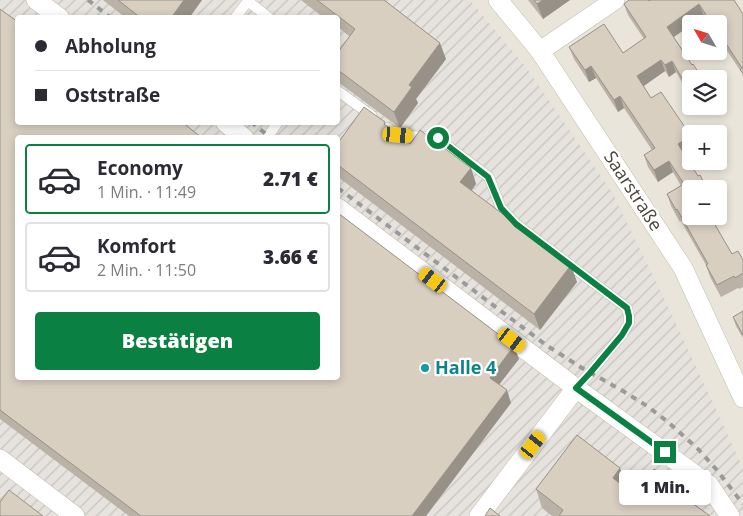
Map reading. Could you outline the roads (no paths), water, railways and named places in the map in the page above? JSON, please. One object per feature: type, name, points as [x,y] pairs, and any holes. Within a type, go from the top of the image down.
[{"type":"street","points":[[36,0],[56,15]]},
{"type":"street","name":"Saarstraße","points":[[498,0],[540,50],[683,268],[743,398]]},
{"type":"street","points":[[540,50],[615,0]]},
{"type":"street","points":[[228,125],[240,135]]},
{"type":"street","points":[[340,210],[576,388],[710,485],[730,516]]},
{"type":"street","points":[[479,516],[576,388]]},
{"type":"street","points":[[0,460],[74,516]]},
{"type":"lane","points":[[237,15],[248,1],[265,15]]},
{"type":"lane","points":[[340,92],[398,135],[438,138],[488,177],[501,208],[516,224],[627,308],[629,323],[622,335],[576,388]]},
{"type":"railway","points":[[88,0],[107,15]]},
{"type":"railway","points":[[255,125],[267,135]]},
{"type":"railway","points":[[340,190],[546,345],[647,406],[668,422],[699,450],[743,504]]},
{"type":"place","name":"Halle 4","points":[[425,368]]}]
